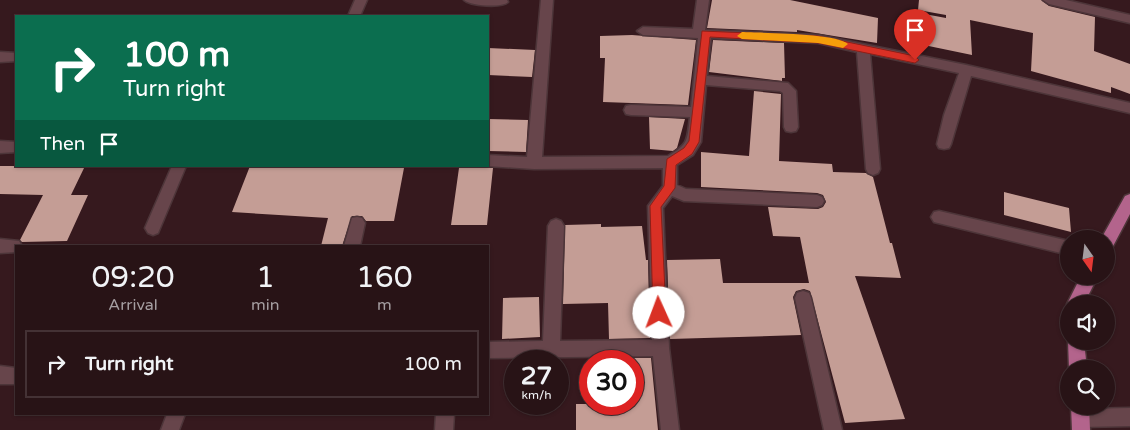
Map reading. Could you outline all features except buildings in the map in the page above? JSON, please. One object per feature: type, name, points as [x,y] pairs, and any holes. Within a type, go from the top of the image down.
[{"type":"main road","points":[[1114,230],[1130,200]]},
{"type":"street","points":[[354,15],[361,0]]},
{"type":"street","points":[[470,0],[502,2]]},
{"type":"street","points":[[534,163],[547,0]]},
{"type":"street","points":[[489,161],[534,163],[670,162],[688,151],[694,142],[700,80],[704,0]]},
{"type":"street","points":[[1049,0],[1100,6],[1130,18]]},
{"type":"street","points":[[643,32],[818,40],[966,70],[1130,108]]},
{"type":"street","points":[[863,49],[872,170]]},
{"type":"street","points":[[0,57],[15,57]]},
{"type":"street","points":[[944,144],[951,115],[966,70]]},
{"type":"street","points":[[700,80],[783,86],[789,91],[791,127]]},
{"type":"street","points":[[631,110],[697,112]]},
{"type":"street","points":[[0,147],[15,147]]},
{"type":"street","points":[[670,162],[670,188],[656,206],[661,348],[670,430]]},
{"type":"street","points":[[152,228],[178,167]]},
{"type":"street","points":[[670,188],[693,197],[817,201]]},
{"type":"street","points":[[939,217],[1060,246]]},
{"type":"street","points":[[352,245],[357,223]]},
{"type":"street","points":[[551,349],[556,226]]},
{"type":"street","points":[[803,298],[833,430]]},
{"type":"street","points":[[489,350],[661,348]]},
{"type":"street","points":[[0,375],[15,376]]},
{"type":"street","points":[[170,430],[176,415]]},
{"type":"street","points":[[444,430],[445,415]]},
{"type":"street","points":[[1081,418],[1130,417]]},
{"type":"slow traffic","points":[[742,36],[818,40],[843,44]]},
{"type":"route","points":[[659,313],[656,206],[670,188],[670,162],[688,151],[694,142],[705,34],[818,40],[915,60]]}]
